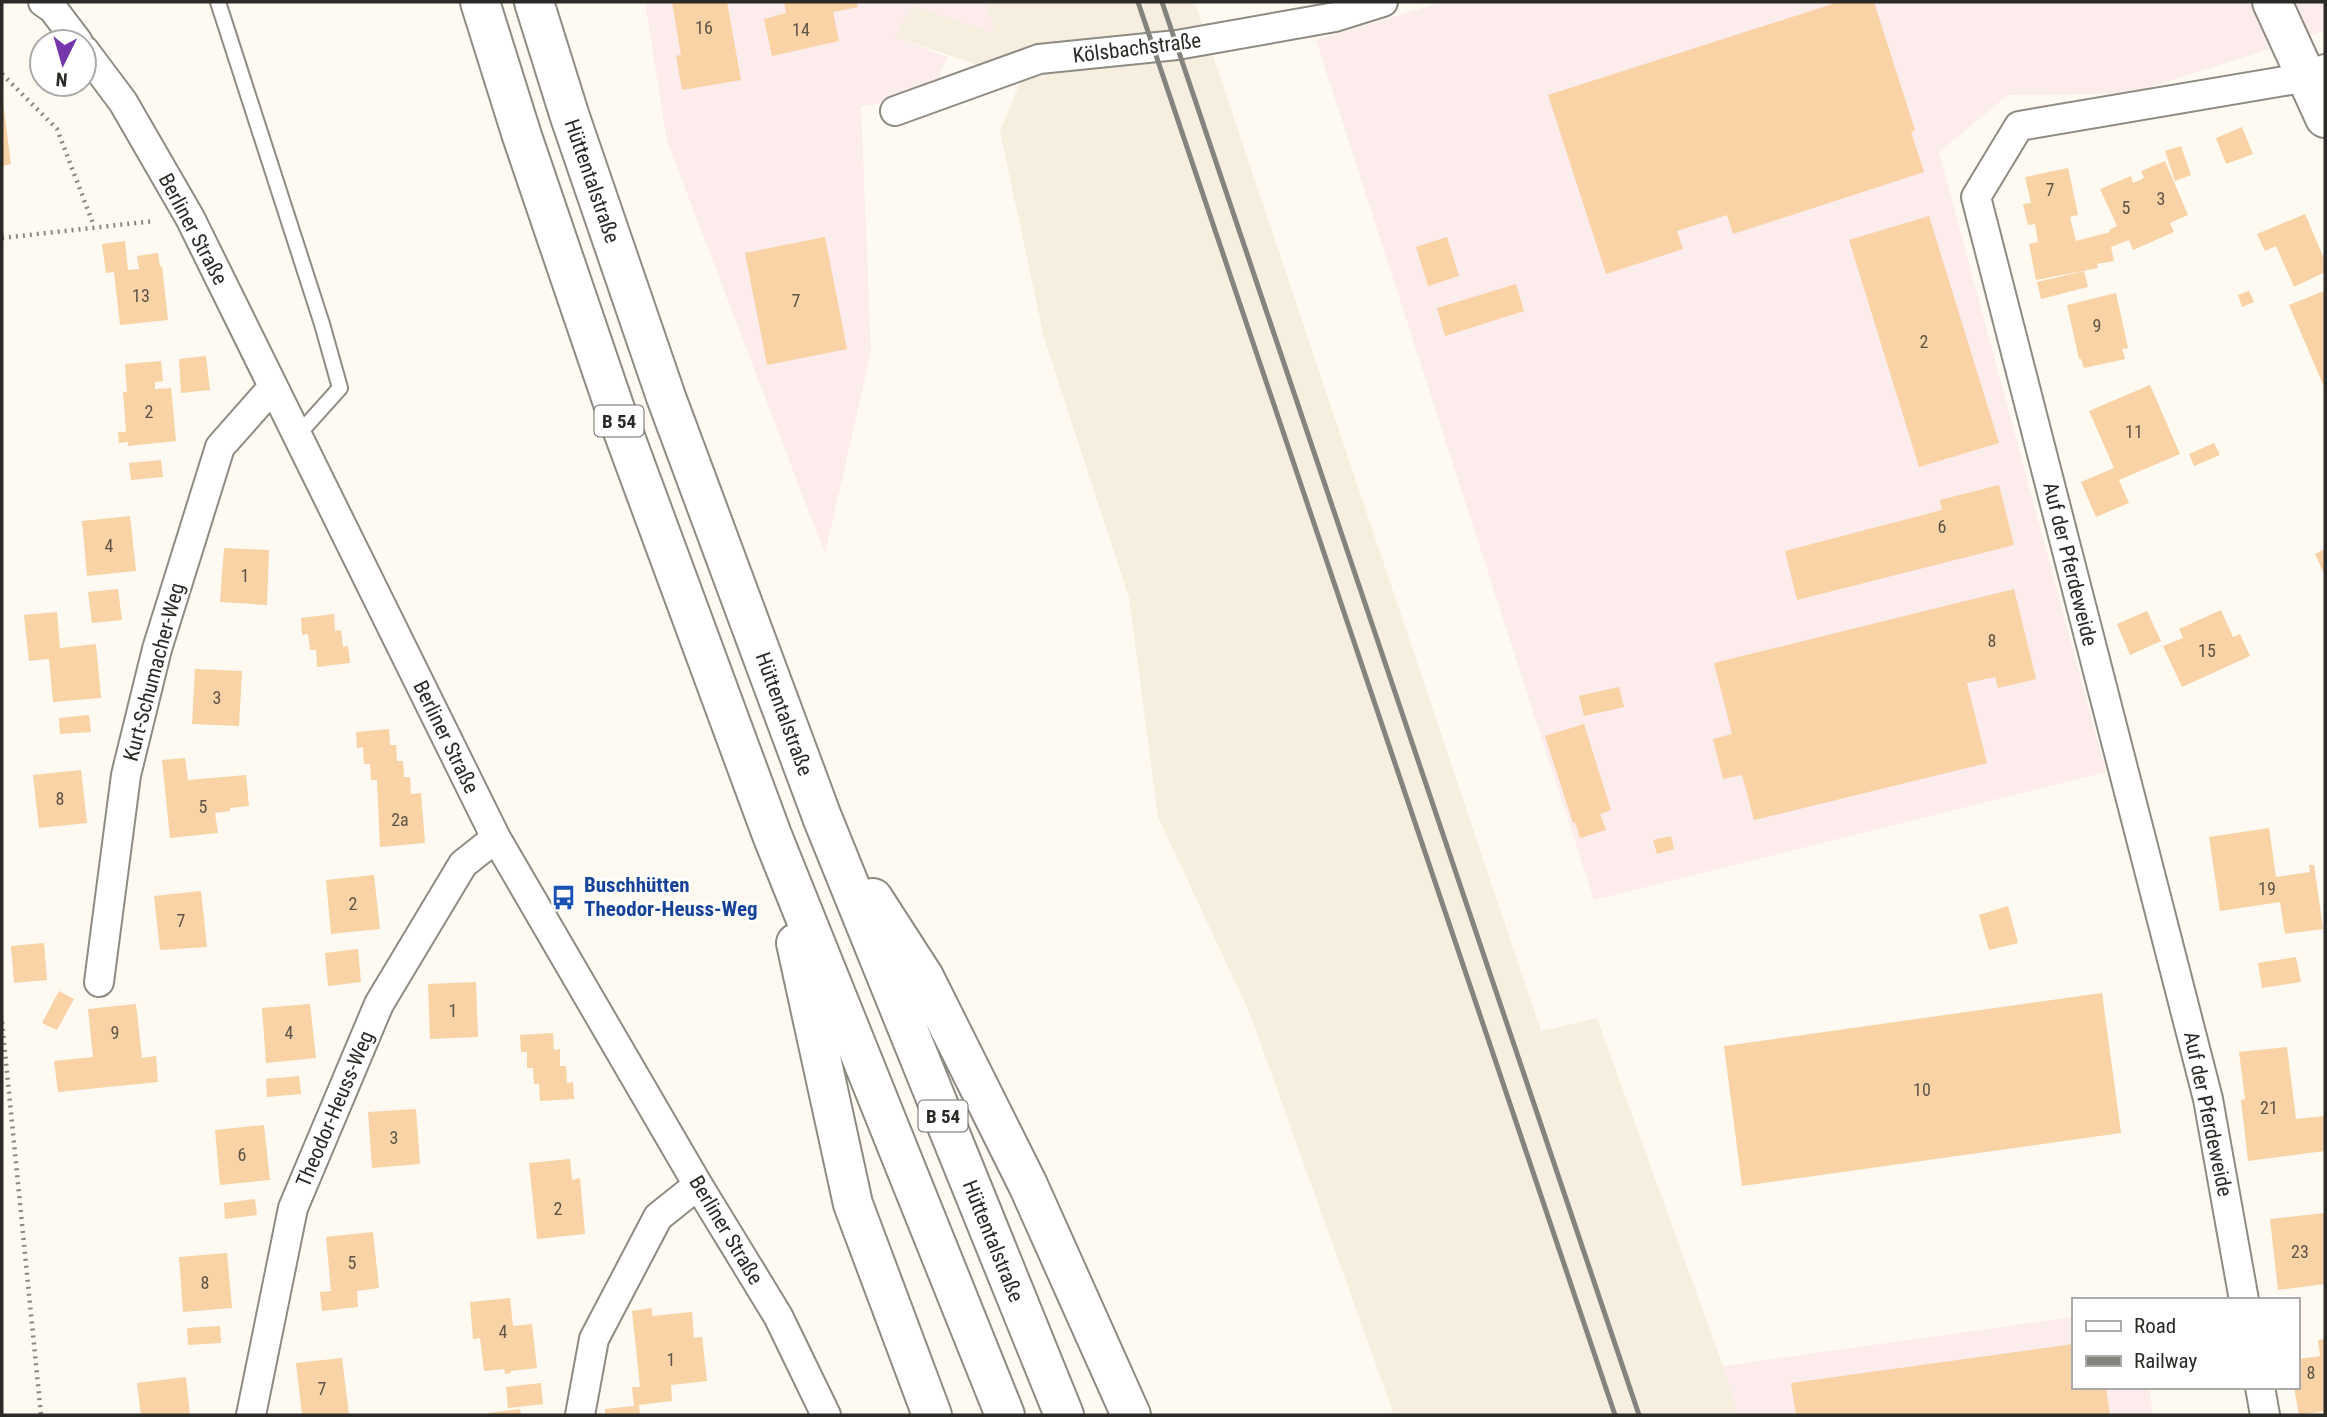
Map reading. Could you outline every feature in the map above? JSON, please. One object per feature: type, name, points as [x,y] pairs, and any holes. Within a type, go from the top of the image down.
[{"type":"main road","name":"B 54","points":[[480,2],[526,149],[617,415],[772,835],[1006,1415]]},
{"type":"main road","name":"Hüttentalstraße","points":[[534,2],[570,117],[666,397],[822,817],[1064,1415]]},
{"type":"main road","points":[[2273,2],[2317,73],[2325,118]]},
{"type":"main road","points":[[822,817],[924,977],[1028,1185],[1131,1415]]},
{"type":"main road","points":[[772,835],[853,1204],[932,1415]]},
{"type":"street","points":[[43,2],[53,9],[67,28]]},
{"type":"street","name":"Kölsbachstraße","points":[[895,111],[1039,59],[1177,45],[1335,17],[1383,2]]},
{"type":"street","name":"Berliner Straße","points":[[98,69],[123,102],[190,218],[496,838],[698,1185],[778,1316],[825,1415]]},
{"type":"street","name":"Auf der Pferdeweide","points":[[2244,1298],[2208,1099],[1976,197],[2019,127],[2317,73]]},
{"type":"street","name":"Kurt-Schumacher-Weg","points":[[99,982],[126,775],[157,649],[220,447],[273,387]]},
{"type":"street","name":"Theodor-Heuss-Weg","points":[[251,1415],[293,1208],[379,1004],[463,864],[496,838]]},
{"type":"street","points":[[580,1415],[594,1339],[657,1217],[698,1185]]},
{"type":"street","points":[[2260,1389],[2264,1415]]},
{"type":"lane","points":[[218,2],[340,387],[296,436]]},
{"type":"path","points":[[2,74],[57,129],[94,226]]},
{"type":"path","points":[[2,238],[94,226],[190,218]]},
{"type":"path","points":[[2,1021],[41,1415]]},
{"type":"shaded area","points":[[645,2],[986,2],[996,35],[895,37],[947,57],[931,95],[861,106],[871,352],[825,554],[667,141]]},
{"type":"shaded area","points":[[986,2],[1195,2],[1541,1031],[1597,1018],[1723,1366],[1738,1415],[1394,1415],[1250,1014],[1158,817],[1129,598],[1044,338],[1000,131],[1021,80],[895,37],[913,6],[995,34]]},
{"type":"shaded area","points":[[1443,2],[2325,2],[2325,31],[2129,94],[2008,95],[1939,152],[2106,772],[1594,900],[1316,40]]},
{"type":"shaded area","points":[[2072,1317],[2072,1389],[2149,1389],[2153,1415],[1738,1415],[1723,1366]]},
{"type":"building","points":[[672,2],[727,2],[741,80],[682,90],[676,56],[681,55]]},
{"type":"building","points":[[784,2],[857,2],[858,7],[833,12],[839,41],[772,56],[764,19],[786,13]]},
{"type":"building","points":[[1839,2],[1874,2],[1915,130],[1911,132],[1924,172],[1733,234],[1727,215],[1677,231],[1683,249],[1606,274],[1548,95]]},
{"type":"building","points":[[2,103],[11,164],[2,166]]},
{"type":"building","points":[[2242,127],[2253,154],[2226,164],[2216,138]]},
{"type":"building","points":[[2181,146],[2191,175],[2175,181],[2165,151]]},
{"type":"building","points":[[2165,161],[2188,215],[2170,223],[2174,232],[2133,250],[2129,240],[2111,247],[2114,261],[2097,264],[2098,268],[2036,280],[2029,244],[2038,242],[2035,224],[2028,225],[2023,204],[2031,203],[2025,177],[2068,168],[2078,215],[2070,217],[2076,241],[2110,232],[2109,230],[2117,226],[2100,189],[2131,176],[2133,183],[2144,178],[2141,171]]},
{"type":"building","points":[[2305,214],[2325,261],[2325,272],[2294,287],[2276,246],[2265,251],[2257,234]]},
{"type":"building","points":[[1929,216],[1999,443],[1919,467],[1849,240]]},
{"type":"building","points":[[825,237],[847,349],[767,365],[745,253]]},
{"type":"building","points":[[1447,237],[1459,276],[1428,286],[1416,247]]},
{"type":"building","points":[[125,241],[128,270],[139,269],[137,256],[158,253],[168,320],[120,325],[114,272],[106,273],[102,244]]},
{"type":"building","points":[[2084,271],[2088,287],[2041,299],[2037,282]]},
{"type":"building","points":[[1516,284],[1524,311],[1445,336],[1437,308]]},
{"type":"building","points":[[2249,291],[2254,302],[2242,307],[2238,295]]},
{"type":"building","points":[[2324,291],[2325,294],[2325,389],[2289,305]]},
{"type":"building","points":[[2116,293],[2128,348],[2122,349],[2125,359],[2084,368],[2079,359],[2067,305]]},
{"type":"building","points":[[206,356],[210,390],[181,393],[179,359]]},
{"type":"building","points":[[161,361],[163,381],[155,382],[155,389],[171,388],[176,441],[128,446],[128,442],[119,443],[118,432],[126,432],[123,392],[127,392],[125,364]]},
{"type":"building","points":[[2150,385],[2180,454],[2119,480],[2129,503],[2096,517],[2081,482],[2114,468],[2089,411]]},
{"type":"building","points":[[2214,443],[2220,455],[2194,466],[2189,454]]},
{"type":"building","points":[[161,460],[163,477],[131,480],[129,463]]},
{"type":"building","points":[[1999,485],[2014,545],[1797,600],[1785,551],[1942,510],[1940,500]]},
{"type":"building","points":[[130,516],[136,571],[87,576],[82,521]]},
{"type":"building","points":[[224,548],[269,550],[267,605],[220,602]]},
{"type":"building","points":[[2325,549],[2325,576],[2315,554]]},
{"type":"building","points":[[118,589],[122,620],[92,623],[88,592]]},
{"type":"building","points":[[2014,589],[2036,679],[1998,688],[1995,677],[1967,683],[1987,763],[1754,820],[1742,775],[1723,779],[1713,739],[1732,734],[1714,663]]},
{"type":"building","points":[[2221,610],[2233,637],[2240,634],[2250,656],[2182,687],[2163,646],[2183,638],[2179,629]]},
{"type":"building","points":[[2147,611],[2161,641],[2130,655],[2117,624]]},
{"type":"building","points":[[57,612],[60,648],[96,644],[101,698],[53,702],[49,659],[29,661],[24,615]]},
{"type":"building","points":[[334,614],[335,631],[341,630],[343,647],[348,646],[350,663],[317,667],[316,650],[310,650],[308,634],[302,635],[301,618]]},
{"type":"building","points":[[195,669],[242,671],[239,726],[192,724]]},
{"type":"building","points":[[1619,687],[1624,707],[1584,716],[1579,696]]},
{"type":"building","points":[[89,715],[91,732],[60,734],[59,718]]},
{"type":"building","points":[[1584,724],[1611,810],[1600,814],[1606,830],[1580,838],[1545,736]]},
{"type":"building","points":[[389,729],[390,745],[396,745],[397,761],[403,761],[404,777],[410,777],[411,794],[421,793],[425,843],[380,847],[377,780],[371,780],[370,764],[364,764],[363,747],[357,748],[356,732]]},
{"type":"building","points":[[185,758],[188,780],[246,775],[249,806],[215,813],[218,833],[170,838],[162,760]]},
{"type":"building","points":[[81,770],[87,823],[39,828],[33,775]]},
{"type":"building","points":[[2269,828],[2276,877],[2310,872],[2309,865],[2314,865],[2323,929],[2285,934],[2280,902],[2220,911],[2209,837]]},
{"type":"building","points":[[1671,836],[1674,849],[1657,854],[1653,840]]},
{"type":"building","points":[[374,875],[380,929],[331,934],[326,880]]},
{"type":"building","points":[[201,891],[207,947],[160,950],[154,896]]},
{"type":"building","points":[[2008,906],[2018,943],[1989,950],[1979,915]]},
{"type":"building","points":[[44,943],[47,980],[14,983],[11,946]]},
{"type":"building","points":[[358,949],[361,982],[328,986],[325,953]]},
{"type":"building","points":[[2296,957],[2301,982],[2262,988],[2258,963]]},
{"type":"building","points":[[476,982],[478,1037],[430,1039],[428,984]]},
{"type":"building","points":[[59,991],[74,999],[57,1030],[42,1023]]},
{"type":"building","points":[[2102,993],[2121,1133],[1742,1186],[1724,1046]]},
{"type":"building","points":[[136,1004],[142,1058],[156,1056],[158,1082],[58,1092],[54,1061],[93,1057],[88,1009]]},
{"type":"building","points":[[310,1004],[316,1058],[266,1063],[262,1008]]},
{"type":"building","points":[[553,1033],[554,1050],[560,1049],[560,1066],[566,1066],[567,1083],[573,1082],[574,1099],[540,1101],[539,1084],[534,1084],[533,1068],[527,1068],[527,1052],[521,1052],[520,1035]]},
{"type":"building","points":[[2287,1047],[2296,1119],[2325,1116],[2325,1151],[2248,1161],[2241,1100],[2245,1099],[2239,1052]]},
{"type":"building","points":[[299,1076],[301,1094],[267,1097],[266,1079]]},
{"type":"building","points":[[416,1109],[420,1164],[372,1168],[368,1112]]},
{"type":"building","points":[[264,1125],[270,1180],[220,1185],[215,1130]]},
{"type":"building","points":[[570,1159],[572,1180],[580,1178],[585,1234],[537,1239],[529,1163]]},
{"type":"building","points":[[255,1199],[257,1215],[225,1219],[224,1203]]},
{"type":"building","points":[[2325,1213],[2325,1284],[2278,1290],[2270,1219]]},
{"type":"building","points":[[373,1232],[379,1288],[357,1291],[358,1307],[322,1311],[320,1292],[331,1291],[326,1237]]},
{"type":"building","points":[[227,1253],[232,1308],[183,1312],[179,1257]]},
{"type":"building","points":[[510,1298],[513,1326],[532,1324],[537,1368],[505,1374],[504,1369],[484,1371],[480,1338],[473,1339],[470,1302]]},
{"type":"building","points":[[652,1308],[652,1316],[692,1312],[694,1338],[702,1337],[707,1381],[671,1385],[672,1401],[639,1405],[640,1415],[605,1415],[605,1409],[634,1406],[632,1387],[640,1387],[632,1311]]},
{"type":"building","points":[[220,1326],[221,1343],[188,1345],[187,1328]]},
{"type":"building","points":[[2325,1339],[2325,1411],[2299,1415],[2294,1389],[2299,1389],[2299,1359],[2320,1356],[2318,1340]]},
{"type":"building","points":[[2072,1344],[2072,1389],[2106,1389],[2110,1415],[1796,1415],[1791,1383]]},
{"type":"building","points":[[342,1358],[349,1415],[302,1415],[296,1363]]},
{"type":"building","points":[[186,1377],[190,1415],[141,1415],[137,1383]]},
{"type":"building","points":[[541,1383],[543,1404],[508,1408],[506,1387]]},
{"type":"building","points":[[520,1409],[521,1415],[488,1413]]},
{"type":"railway","points":[[1138,2],[1615,1415]]},
{"type":"railway","points":[[1162,2],[1639,1415]]},
{"type":"place","name":"Buschhütten Theodor-Heuss-Weg","points":[[564,897]]}]
